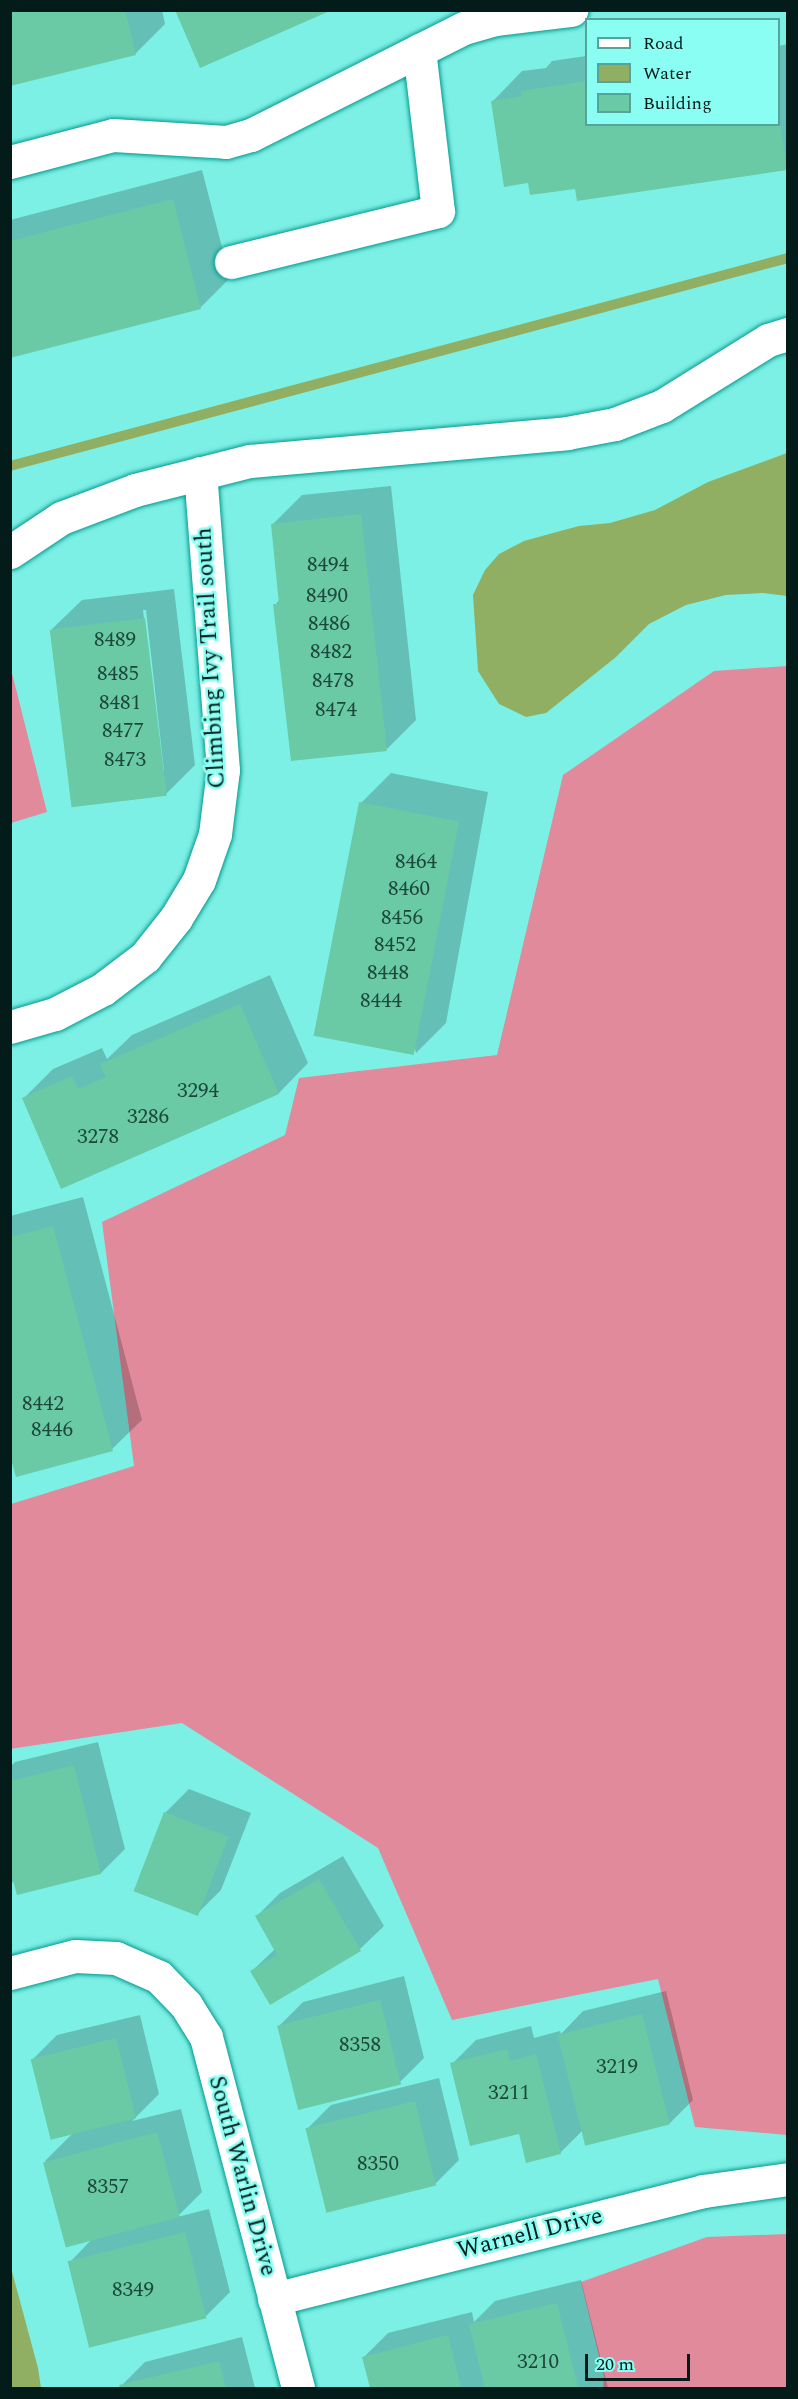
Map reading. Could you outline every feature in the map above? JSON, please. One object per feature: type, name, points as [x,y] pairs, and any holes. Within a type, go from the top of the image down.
[{"type":"street","points":[[10,162],[113,135],[226,142],[251,135],[464,28],[495,20],[571,10]]},
{"type":"street","points":[[231,262],[438,211],[419,50]]},
{"type":"street","points":[[10,552],[61,518],[135,490],[250,461],[567,434],[615,424],[662,406],[768,340],[788,334]]},
{"type":"street","name":"Climbing Ivy Trail south","points":[[10,1027],[55,1014],[103,989],[145,957],[176,918],[199,880],[215,834],[223,770],[200,473]]},
{"type":"street","name":"South Warlin Drive","points":[[10,1973],[75,1956],[116,1958],[159,1977],[186,2005],[206,2037],[298,2388]]},
{"type":"street","name":"Warnell Drive","points":[[274,2299],[703,2191],[788,2179]]},
{"type":"shaded area","points":[[788,666],[787,2135],[695,2127],[658,1979],[452,2020],[378,1848],[182,1723],[10,1749],[11,1504],[134,1466],[102,1222],[285,1135],[299,1078],[497,1055],[563,775],[714,671]]},
{"type":"shaded area","points":[[11,669],[47,812],[10,823]]},
{"type":"shaded area","points":[[787,2234],[787,2388],[603,2388],[604,2377],[581,2282],[707,2237]]},
{"type":"water","points":[[787,453],[787,596],[763,593],[726,595],[686,605],[649,624],[616,657],[546,713],[526,717],[499,704],[478,671],[473,595],[485,570],[499,554],[524,541],[579,526],[610,523],[655,510],[708,482]]},
{"type":"water","points":[[10,2264],[38,2368],[41,2388],[11,2388]]},
{"type":"building","points":[[10,10],[125,10],[136,55],[10,86]]},
{"type":"building","points":[[175,10],[332,10],[200,68]]},
{"type":"building","points":[[585,81],[585,126],[780,126],[780,124],[787,170],[577,201],[575,189],[530,195],[528,183],[504,187],[491,101],[522,96],[521,91]]},
{"type":"building","points":[[173,199],[201,309],[10,358],[10,241]]},
{"type":"building","points":[[361,514],[387,751],[291,761],[273,604],[279,604],[271,524]]},
{"type":"building","points":[[145,618],[167,796],[72,807],[50,630]]},
{"type":"building","points":[[359,802],[459,821],[414,1055],[314,1036]]},
{"type":"building","points":[[240,1004],[279,1094],[61,1189],[22,1098],[72,1076],[78,1089],[106,1077],[100,1064]]},
{"type":"building","points":[[53,1226],[113,1451],[16,1477],[10,1456],[10,1237]]},
{"type":"building","points":[[74,1765],[101,1874],[17,1895],[10,1869],[10,1781]]},
{"type":"building","points":[[164,1812],[228,1837],[198,1916],[134,1891]]},
{"type":"building","points":[[319,1879],[361,1951],[270,2005],[250,1971],[277,1955],[255,1916]]},
{"type":"building","points":[[380,2000],[401,2084],[298,2110],[277,2026]]},
{"type":"building","points":[[642,2014],[670,2125],[585,2146],[558,2035]]},
{"type":"building","points":[[116,2038],[136,2119],[51,2140],[31,2059]]},
{"type":"building","points":[[507,2049],[510,2061],[536,2054],[561,2154],[526,2163],[519,2134],[470,2146],[450,2063]]},
{"type":"building","points":[[415,2101],[436,2185],[326,2213],[305,2128]]},
{"type":"building","points":[[157,2132],[180,2217],[66,2248],[43,2163]]},
{"type":"building","points":[[185,2232],[207,2318],[89,2348],[68,2261]]},
{"type":"building","points":[[557,2303],[578,2388],[485,2388],[469,2324]]},
{"type":"building","points":[[448,2335],[461,2388],[370,2388],[362,2357]]},
{"type":"building","points":[[219,2361],[226,2388],[120,2388],[119,2385]]},
{"type":"waterway","points":[[10,466],[788,258]]}]
